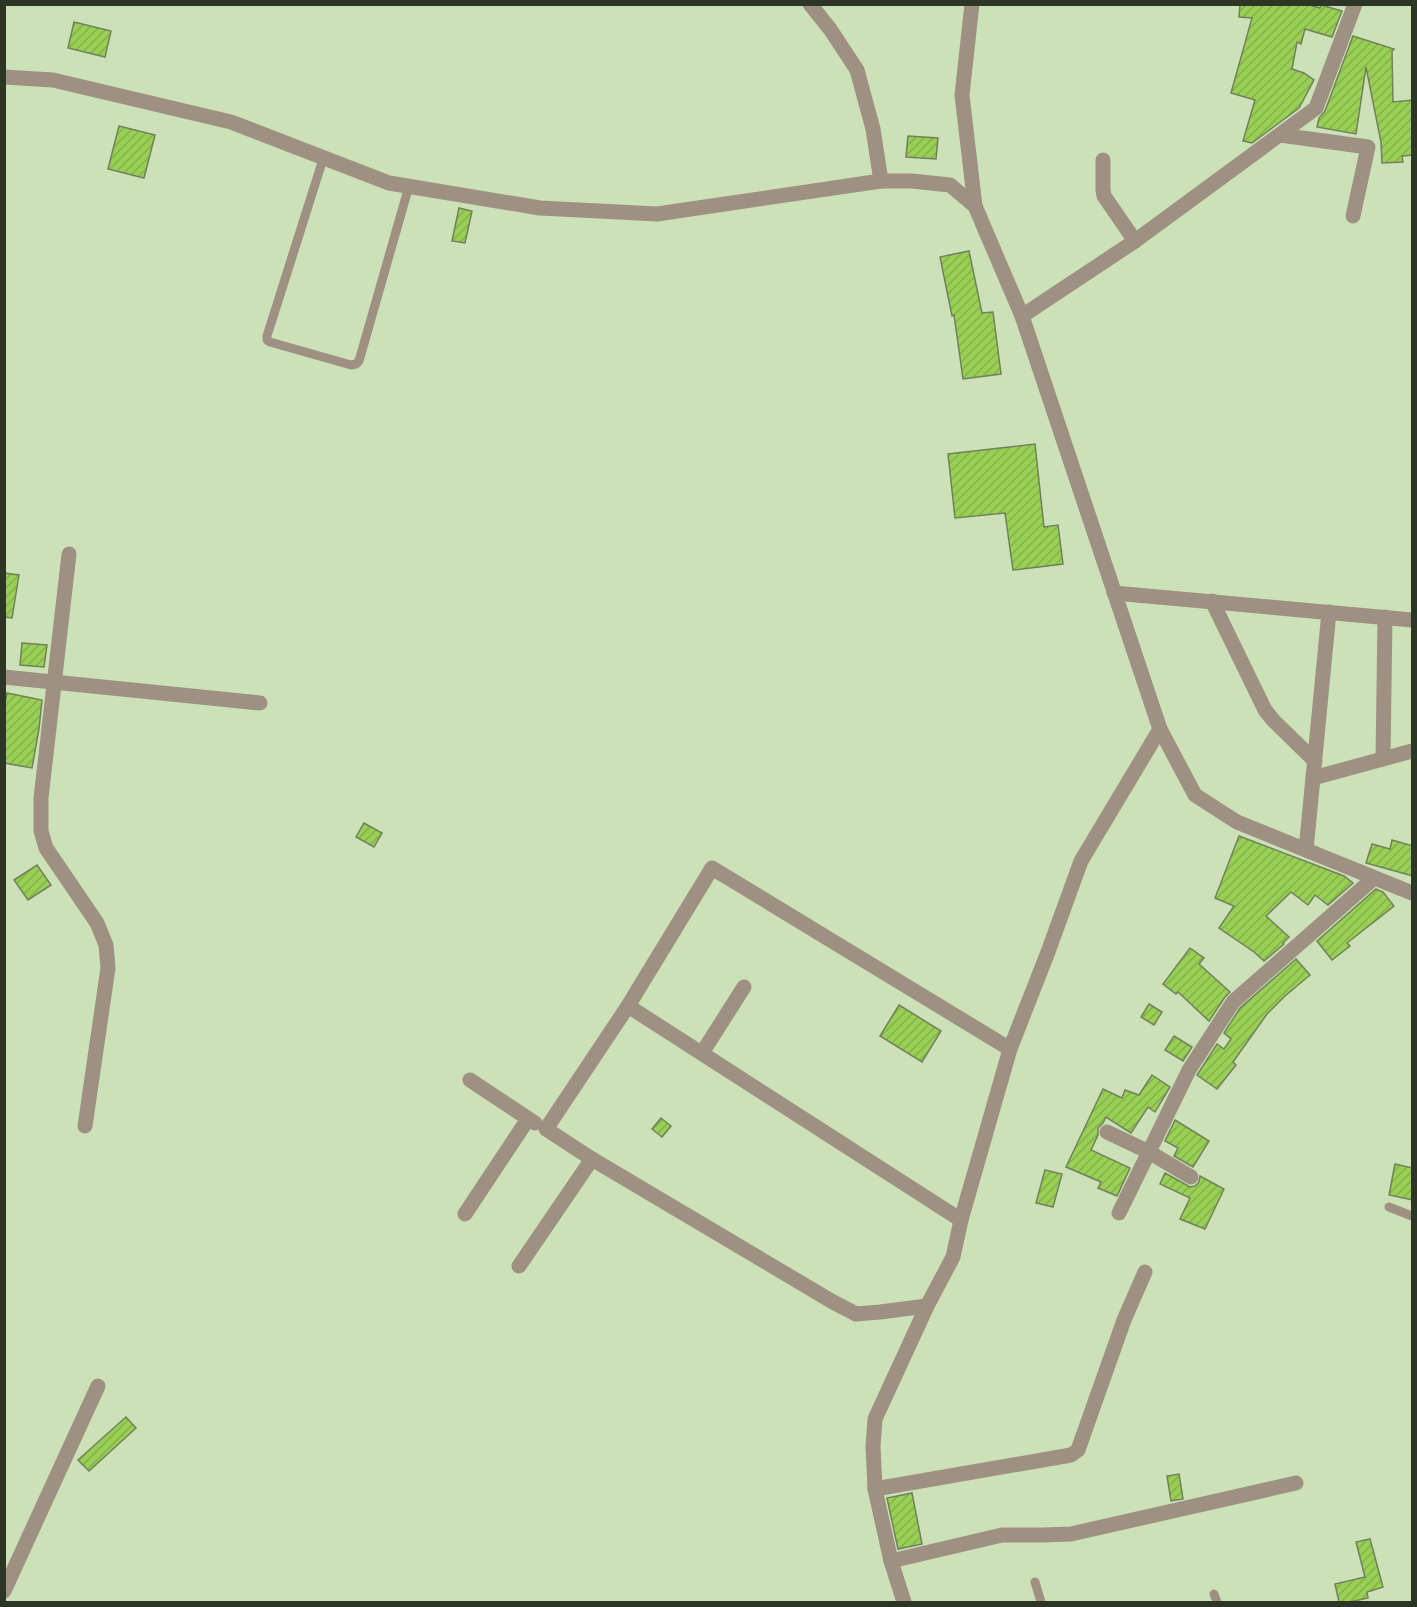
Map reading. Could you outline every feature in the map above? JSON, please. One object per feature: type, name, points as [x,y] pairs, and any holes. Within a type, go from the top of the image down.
[{"type":"street","points":[[810,4],[857,70],[873,129],[880,181]]},
{"type":"street","points":[[972,4],[962,95],[975,206],[1022,316],[1160,729],[1195,795],[1237,822],[1413,893]]},
{"type":"street","points":[[1022,316],[1135,241],[1316,108],[1355,4]]},
{"type":"street","points":[[4,77],[53,80],[231,122],[389,183],[540,208],[657,214],[880,181],[912,180],[950,185],[975,206]]},
{"type":"street","points":[[1280,135],[1368,147],[1353,216]]},
{"type":"street","points":[[1102,160],[1104,196],[1135,241]]},
{"type":"street","points":[[69,554],[41,798],[41,831],[46,848],[97,923],[106,945],[108,968],[85,1126]]},
{"type":"street","points":[[1114,592],[1413,620]]},
{"type":"street","points":[[1212,601],[1265,710],[1315,761]]},
{"type":"street","points":[[1306,850],[1329,612]]},
{"type":"street","points":[[1383,759],[1385,617]]},
{"type":"street","points":[[4,677],[260,703]]},
{"type":"street","points":[[904,1602],[891,1562],[875,1489],[873,1446],[875,1419],[927,1306],[953,1257],[961,1220],[1010,1048],[1081,861],[1160,729]]},
{"type":"street","points":[[1313,778],[1413,751]]},
{"type":"street","points":[[546,1129],[628,1006],[712,868],[1010,1048]]},
{"type":"street","points":[[1119,1213],[1189,1070],[1233,1002],[1374,878]]},
{"type":"street","points":[[702,1053],[744,987]]},
{"type":"street","points":[[628,1006],[961,1220]]},
{"type":"street","points":[[470,1080],[592,1159],[856,1314],[927,1306]]},
{"type":"street","points":[[465,1214],[528,1119]]},
{"type":"street","points":[[1107,1132],[1149,1152],[1191,1177]]},
{"type":"street","points":[[519,1266],[592,1159]]},
{"type":"street","points":[[875,1489],[1071,1455],[1078,1450],[1124,1320],[1145,1272]]},
{"type":"street","points":[[4,1591],[98,1386]]},
{"type":"street","points":[[891,1562],[1002,1534],[1071,1534],[1296,1483]]},
{"type":"lane","points":[[324,156],[267,336],[270,342],[351,364],[359,361],[409,186]]},
{"type":"lane","points":[[1389,1207],[1413,1216]]},
{"type":"lane","points":[[1035,1582],[1041,1602]]},
{"type":"building","points":[[1240,4],[1306,4],[1320,8],[1321,5],[1342,11],[1332,37],[1305,29],[1301,44],[1297,42],[1292,69],[1314,80],[1299,108],[1252,143],[1243,141],[1255,100],[1231,93],[1252,18],[1239,17]]},
{"type":"building","points":[[74,22],[111,31],[105,57],[68,48]]},
{"type":"building","points":[[1353,36],[1394,49],[1392,51],[1393,102],[1413,100],[1413,155],[1402,156],[1403,162],[1382,163],[1381,142],[1366,67],[1356,134],[1317,127]]},
{"type":"building","points":[[119,126],[155,135],[144,178],[108,169]]},
{"type":"building","points":[[908,136],[938,138],[936,159],[906,157]]},
{"type":"building","points":[[459,208],[472,211],[465,243],[452,241]]},
{"type":"building","points":[[969,251],[982,313],[993,312],[1001,374],[963,379],[954,315],[952,316],[940,257]]},
{"type":"building","points":[[1035,444],[1044,527],[1058,525],[1063,564],[1013,570],[1005,513],[955,518],[948,454]]},
{"type":"building","points":[[4,573],[19,575],[12,618],[4,617]]},
{"type":"building","points":[[22,643],[47,645],[44,667],[20,665]]},
{"type":"building","points":[[7,693],[42,700],[32,768],[4,763],[4,707]]},
{"type":"building","points":[[364,823],[382,833],[374,847],[356,837]]},
{"type":"building","points":[[1239,836],[1344,876],[1353,883],[1328,905],[1315,895],[1308,905],[1291,892],[1266,916],[1289,937],[1264,961],[1219,928],[1234,906],[1215,898]]},
{"type":"building","points":[[1392,840],[1413,846],[1413,876],[1366,863],[1372,844],[1390,849]]},
{"type":"building","points":[[37,865],[51,885],[28,900],[14,880]]},
{"type":"building","points":[[1376,889],[1383,892],[1394,906],[1347,943],[1350,946],[1332,960],[1317,941]]},
{"type":"building","points":[[1190,948],[1204,958],[1199,964],[1230,992],[1209,1021],[1178,992],[1176,994],[1163,984]]},
{"type":"building","points":[[1296,959],[1310,975],[1267,1014],[1233,1062],[1236,1065],[1217,1089],[1197,1075],[1217,1044],[1224,1049],[1231,1039],[1224,1033],[1240,1008]]},
{"type":"building","points":[[1149,1004],[1162,1012],[1154,1025],[1141,1017]]},
{"type":"building","points":[[899,1005],[941,1031],[922,1062],[880,1036]]},
{"type":"building","points":[[1174,1036],[1192,1047],[1183,1061],[1165,1050]]},
{"type":"building","points":[[1152,1075],[1170,1087],[1155,1112],[1148,1107],[1131,1133],[1106,1117],[1098,1128],[1098,1135],[1091,1150],[1130,1168],[1117,1196],[1098,1188],[1101,1182],[1066,1167],[1103,1089],[1122,1098],[1125,1090],[1139,1095]]},
{"type":"building","points":[[661,1118],[671,1126],[662,1137],[652,1129]]},
{"type":"building","points":[[1175,1120],[1209,1141],[1193,1167],[1174,1156],[1178,1148],[1165,1141]]},
{"type":"building","points":[[1395,1164],[1413,1168],[1413,1200],[1389,1195]]},
{"type":"building","points":[[1045,1170],[1062,1174],[1053,1207],[1036,1203]]},
{"type":"building","points":[[1165,1173],[1190,1187],[1199,1182],[1200,1176],[1224,1189],[1205,1229],[1180,1219],[1190,1198],[1160,1184]]},
{"type":"building","points":[[126,1417],[136,1428],[89,1471],[78,1460]]},
{"type":"building","points":[[1179,1474],[1183,1499],[1171,1501],[1167,1476]]},
{"type":"building","points":[[912,1493],[922,1544],[898,1549],[887,1498]]},
{"type":"building","points":[[1370,1539],[1383,1587],[1367,1592],[1368,1598],[1339,1602],[1335,1584],[1365,1577],[1356,1542]]}]
